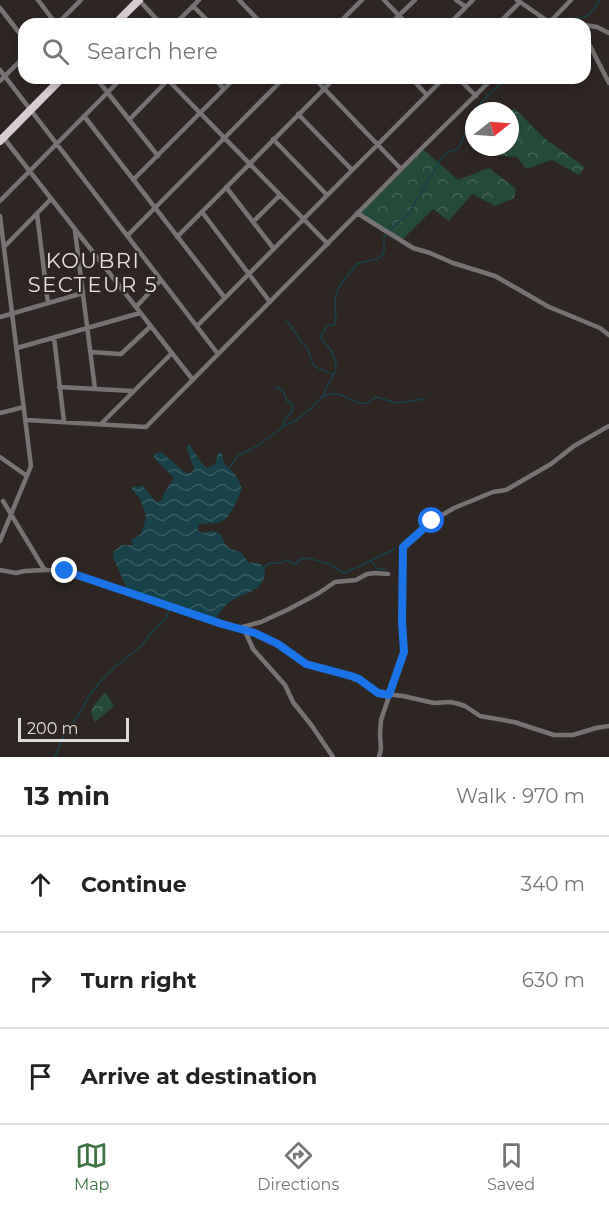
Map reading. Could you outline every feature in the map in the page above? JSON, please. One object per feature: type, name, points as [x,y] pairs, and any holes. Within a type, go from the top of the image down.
[{"type":"highway","points":[[121,18],[139,0]]},
{"type":"highway","points":[[2,139],[56,84]]},
{"type":"street","points":[[38,0],[52,18]]},
{"type":"street","points":[[63,18],[81,0]]},
{"type":"street","points":[[139,0],[156,18]]},
{"type":"street","points":[[181,18],[199,0]]},
{"type":"street","points":[[344,18],[362,0]]},
{"type":"street","points":[[384,0],[399,16]]},
{"type":"street","points":[[397,18],[415,0]]},
{"type":"street","points":[[456,0],[466,7]]},
{"type":"street","points":[[455,18],[473,0]]},
{"type":"street","points":[[554,18],[571,0]]},
{"type":"street","points":[[243,1],[257,18]]},
{"type":"street","points":[[503,18],[518,1],[543,18]]},
{"type":"street","points":[[193,6],[205,18]]},
{"type":"street","points":[[0,8],[18,31]]},
{"type":"street","points":[[591,26],[609,33]]},
{"type":"street","points":[[591,47],[609,84]]},
{"type":"street","points":[[0,81],[18,63]]},
{"type":"street","points":[[0,70],[218,354]]},
{"type":"street","points":[[101,84],[158,156]]},
{"type":"street","points":[[0,201],[116,84]]},
{"type":"street","points":[[129,120],[162,84]]},
{"type":"street","points":[[172,84],[328,244]]},
{"type":"street","points":[[219,84],[224,89]]},
{"type":"street","points":[[133,180],[229,84]]},
{"type":"street","points":[[127,236],[278,84]]},
{"type":"street","points":[[320,84],[401,169]]},
{"type":"street","points":[[177,237],[328,84]]},
{"type":"street","points":[[417,84],[427,95]]},
{"type":"street","points":[[197,326],[438,84]]},
{"type":"street","points":[[464,84],[476,96]]},
{"type":"street","points":[[26,420],[146,426],[487,84]]},
{"type":"street","points":[[298,114],[352,170]]},
{"type":"street","points":[[84,116],[225,298]]},
{"type":"street","points":[[2,139],[30,171],[193,380]]},
{"type":"street","points":[[273,139],[327,195]]},
{"type":"street","points":[[226,188],[274,249]]},
{"type":"street","points":[[253,222],[280,195]]},
{"type":"street","points":[[4,247],[51,199]]},
{"type":"street","points":[[202,212],[270,302]]},
{"type":"street","points":[[357,213],[413,248],[495,276],[549,307],[600,328],[609,335]]},
{"type":"street","points":[[37,214],[48,303]]},
{"type":"street","points":[[0,216],[31,466],[0,541]]},
{"type":"street","points":[[74,228],[95,389]]},
{"type":"street","points":[[0,283],[8,280]]},
{"type":"street","points":[[136,307],[161,280]]},
{"type":"street","points":[[0,317],[83,293]]},
{"type":"street","points":[[17,348],[140,313]]},
{"type":"street","points":[[90,352],[121,354],[151,326]]},
{"type":"street","points":[[54,337],[64,422]]},
{"type":"street","points":[[101,424],[172,352]]},
{"type":"street","points":[[59,387],[133,391]]},
{"type":"street","points":[[0,413],[24,406]]},
{"type":"street","points":[[379,757],[381,720],[404,652],[402,569],[405,544],[432,521],[454,508],[506,489],[551,464],[574,446],[609,426]]},
{"type":"street","points":[[0,457],[27,476]]},
{"type":"street","points":[[2,500],[13,511],[45,570]]},
{"type":"street","points":[[0,570],[16,573],[45,570],[67,571],[268,639],[312,667],[359,679],[378,693],[459,704],[480,716],[514,722],[559,736],[609,726]]},
{"type":"street","points":[[239,628],[261,622],[289,609],[335,582],[356,580],[367,574],[388,574]]},
{"type":"street","points":[[245,631],[253,649],[285,685],[293,702],[333,757]]},
{"type":"green space","points":[[519,113],[544,138],[585,167],[579,175],[552,160],[526,169],[517,157],[502,156],[519,156]]},
{"type":"green space","points":[[422,148],[458,180],[489,168],[516,189],[514,198],[495,206],[472,194],[449,221],[433,209],[402,240],[357,213]]},
{"type":"green space","points":[[105,692],[114,706],[95,722],[91,713],[93,707]]},
{"type":"water","points":[[188,445],[207,468],[215,464],[218,453],[222,453],[224,464],[235,475],[242,489],[226,518],[218,523],[199,524],[198,530],[203,533],[212,531],[221,534],[230,549],[241,552],[248,562],[260,564],[265,570],[260,585],[232,600],[215,619],[127,589],[113,557],[113,552],[122,545],[133,545],[131,540],[141,534],[146,518],[140,498],[132,487],[143,486],[156,502],[161,501],[173,480],[173,477],[154,458],[154,454],[161,452],[186,473],[191,473],[194,469]]},
{"type":"waterway","points":[[579,18],[590,14],[599,0]]},
{"type":"waterway","points":[[482,102],[502,84]]},
{"type":"waterway","points":[[228,469],[238,456],[298,419],[322,397],[336,370],[333,354],[321,336],[329,325],[334,325],[337,291],[357,264],[379,258],[382,255],[384,237],[406,217],[442,157],[458,149],[465,134]]},
{"type":"waterway","points":[[287,321],[308,349],[314,365],[334,375]]},
{"type":"waterway","points":[[275,387],[283,391],[287,401],[293,407],[282,427]]},
{"type":"waterway","points":[[324,396],[337,394],[363,404],[376,397],[397,403],[425,399]]},
{"type":"waterway","points":[[264,567],[285,560],[296,564],[304,558],[327,563],[345,573],[395,549]]},
{"type":"waterway","points":[[372,561],[377,568],[385,569]]},
{"type":"waterway","points":[[55,757],[62,739],[90,694],[116,666],[141,646],[166,618],[170,608]]},
{"type":"district","name":"KOUBRI SECTEUR 5","points":[[93,272]]},
{"type":"route","points":[[65,571],[255,633],[278,644],[312,667],[351,676],[378,693],[389,695],[404,652],[403,547],[432,521]]}]
